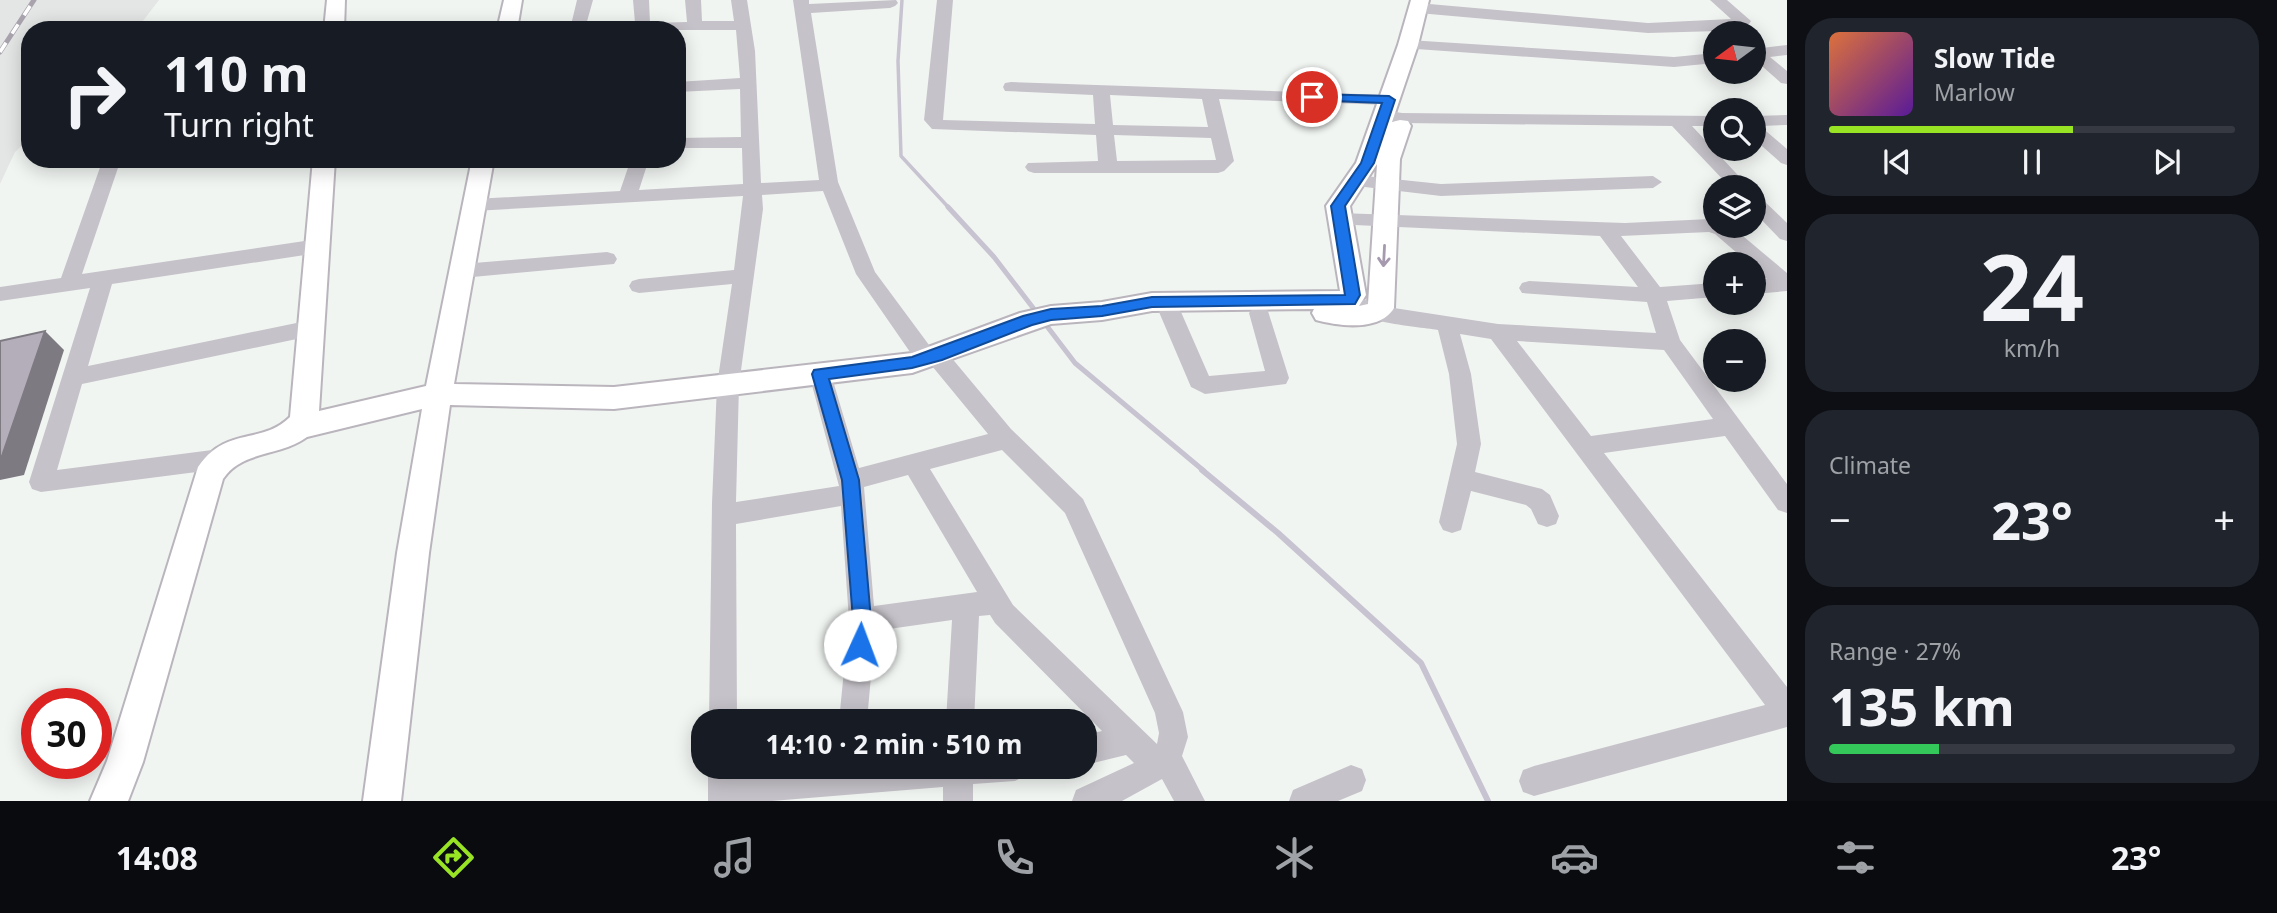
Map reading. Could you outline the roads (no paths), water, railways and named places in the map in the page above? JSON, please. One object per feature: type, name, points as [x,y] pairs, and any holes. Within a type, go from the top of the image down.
[{"type":"main road","points":[[335,21],[336,0]]},
{"type":"main road","points":[[509,21],[513,0]]},
{"type":"main road","points":[[1123,308],[1170,312],[1209,307],[1347,300],[1353,295],[1338,206],[1367,163],[1392,111],[1417,46],[1429,5]]},
{"type":"main road","points":[[109,801],[125,762],[209,476],[220,459],[301,428],[438,394],[614,398],[820,374],[932,358],[1040,317],[1152,302],[1260,313],[1377,313],[1381,308],[1392,111]]},
{"type":"main road","points":[[301,428],[304,419],[323,168]]},
{"type":"main road","points":[[382,801],[413,553],[438,394],[481,168]]},
{"type":"street","points":[[580,21],[585,0]]},
{"type":"street","points":[[641,0],[642,21]]},
{"type":"street","points":[[693,0],[695,26]]},
{"type":"street","points":[[723,709],[728,385],[753,209],[749,83],[739,0]]},
{"type":"street","points":[[945,0],[935,123],[943,126],[1218,133]]},
{"type":"street","points":[[1429,5],[1657,28],[1719,26],[1743,21],[1718,0]]},
{"type":"street","points":[[890,3],[802,4],[831,185],[866,274],[932,358],[1078,512],[1169,712],[1172,746],[1162,762],[1087,801]]},
{"type":"street","points":[[686,27],[743,25]]},
{"type":"street","points":[[1417,46],[1674,62],[1703,59]]},
{"type":"street","points":[[1766,52],[1787,50]]},
{"type":"street","points":[[1766,62],[1787,79]]},
{"type":"street","points":[[686,86],[749,83]]},
{"type":"street","points":[[1011,87],[1209,94],[1392,111],[1703,121]]},
{"type":"street","points":[[1101,90],[1108,167]]},
{"type":"street","points":[[1034,167],[1219,167],[1225,161],[1209,94]]},
{"type":"street","points":[[1766,121],[1787,120]]},
{"type":"street","points":[[1677,121],[1729,175]]},
{"type":"street","points":[[1766,141],[1787,159]]},
{"type":"street","points":[[686,143],[751,142]]},
{"type":"street","points":[[69,284],[109,168]]},
{"type":"street","points":[[627,197],[637,168]]},
{"type":"street","points":[[1355,181],[1441,190],[1653,182]]},
{"type":"street","points":[[474,205],[831,185]]},
{"type":"street","points":[[1766,214],[1787,234]]},
{"type":"street","points":[[1339,219],[1605,229],[1716,227],[1787,284]]},
{"type":"street","points":[[1605,229],[1655,295],[1670,342],[1787,503]]},
{"type":"street","points":[[0,295],[317,246]]},
{"type":"street","points":[[462,271],[607,259]]},
{"type":"street","points":[[639,286],[744,276]]},
{"type":"street","points":[[103,279],[41,482],[220,459]]},
{"type":"street","points":[[1766,286],[1787,284]]},
{"type":"street","points":[[1529,288],[1655,295],[1703,291]]},
{"type":"street","points":[[1347,300],[1377,313],[1498,332],[1670,342]]},
{"type":"street","points":[[1170,312],[1199,381],[1205,385],[1278,377],[1260,313]]},
{"type":"street","points":[[1447,324],[1460,374],[1469,444],[1452,523]]},
{"type":"street","points":[[73,377],[311,328]]},
{"type":"street","points":[[1498,332],[1787,712],[1534,781]]},
{"type":"street","points":[[820,374],[851,487],[862,620],[854,709]]},
{"type":"street","points":[[1585,446],[1731,426]]},
{"type":"street","points":[[724,515],[851,487],[914,463],[1007,439]]},
{"type":"street","points":[[914,463],[995,602],[1021,633],[1131,739],[1162,762],[1190,801]]},
{"type":"street","points":[[1463,479],[1533,496],[1541,502],[1547,516]]},
{"type":"street","points":[[862,620],[995,602]]},
{"type":"street","points":[[961,709],[966,606]]},
{"type":"street","points":[[1097,747],[1131,739]]},
{"type":"street","points":[[723,786],[791,779]]},
{"type":"street","points":[[1304,801],[1351,779]]},
{"type":"waterway","points":[[902,0],[898,61],[901,156],[950,209]]},
{"type":"waterway","points":[[948,207],[994,257],[1037,313]]},
{"type":"waterway","points":[[1043,321],[1075,363],[1204,471]]},
{"type":"waterway","points":[[1202,470],[1278,533],[1421,663],[1488,801]]},
{"type":"railway","points":[[0,52],[34,0]]}]
